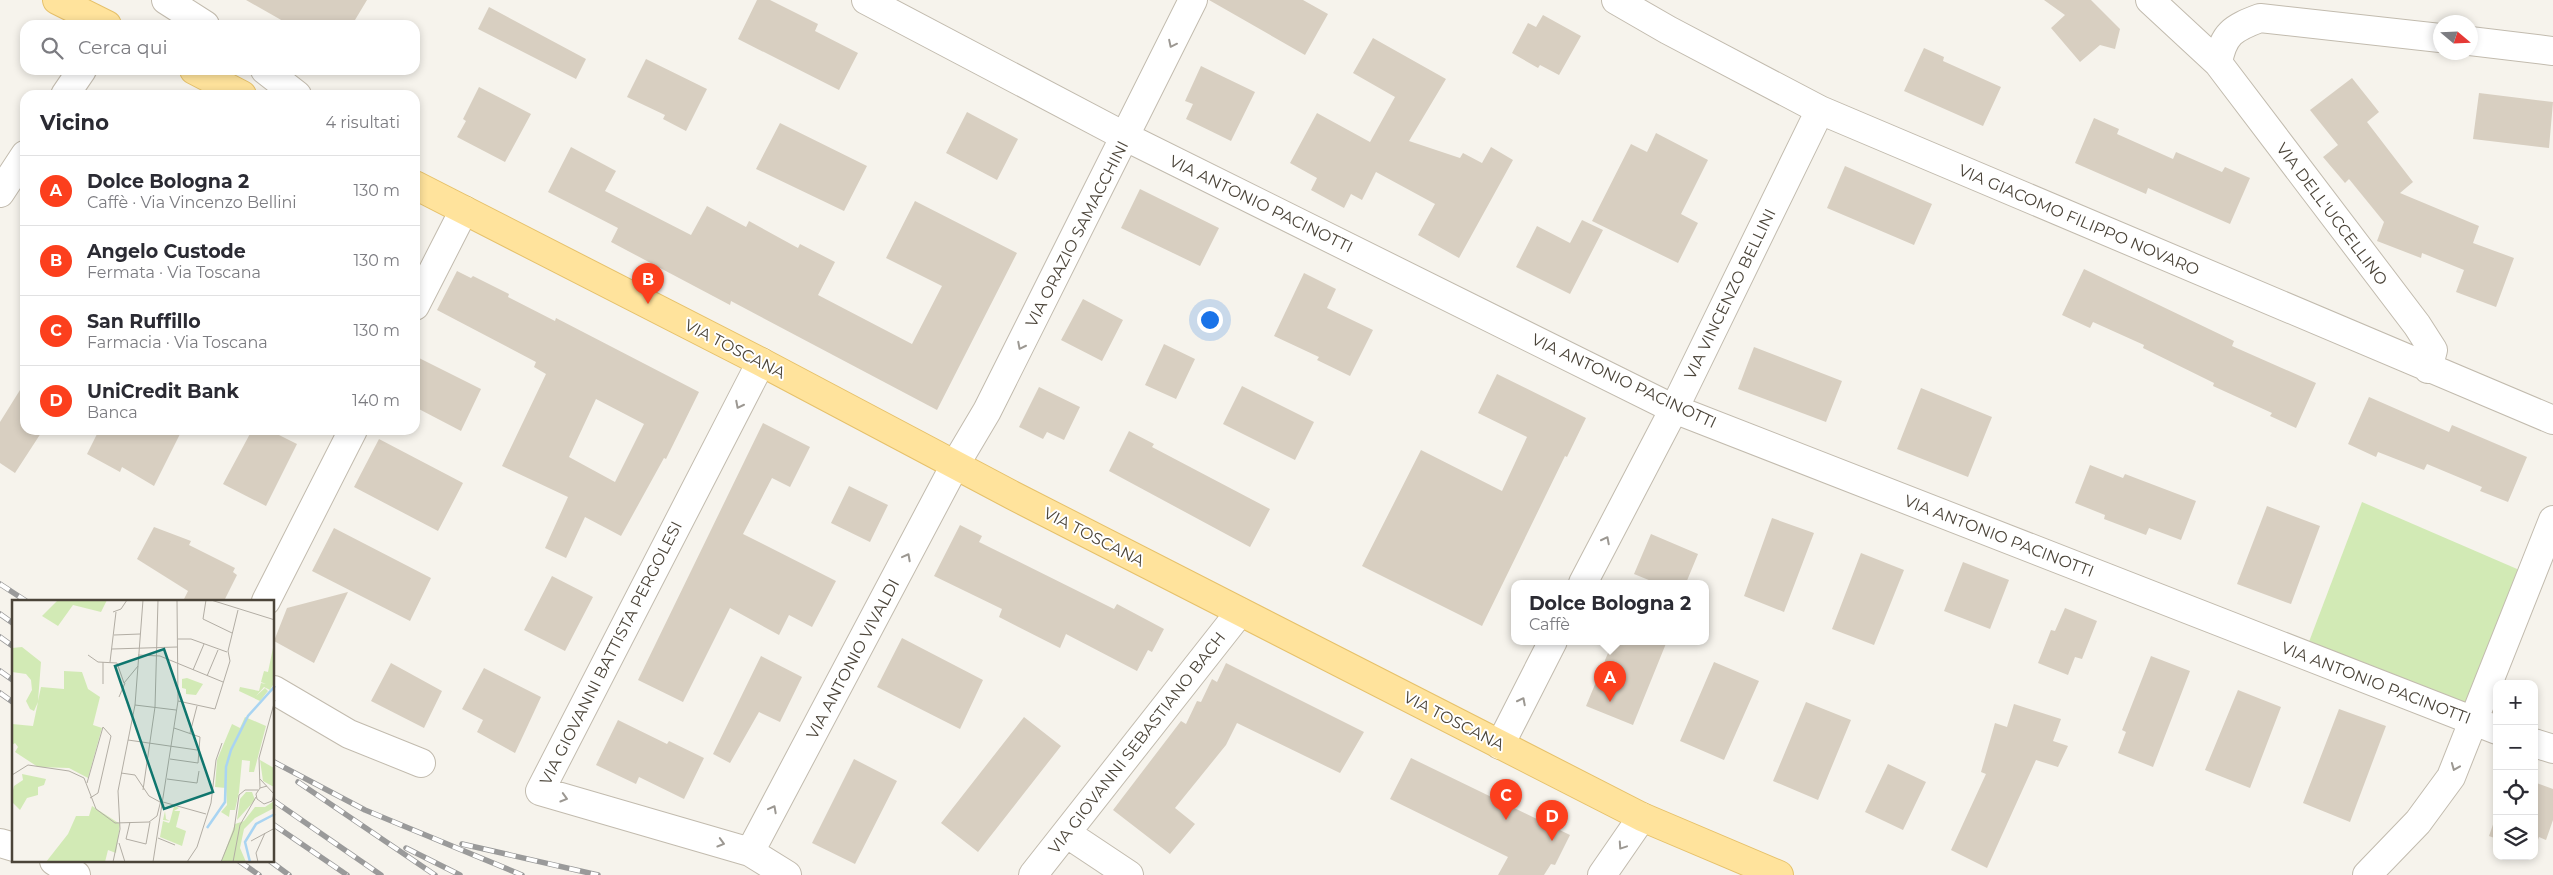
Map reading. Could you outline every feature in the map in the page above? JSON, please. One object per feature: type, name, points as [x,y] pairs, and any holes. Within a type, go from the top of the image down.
[{"type":"main road","points":[[57,0],[97,20]]},
{"type":"main road","points":[[206,75],[233,90]]},
{"type":"main road","name":"VIA TOSCANA","points":[[420,188],[761,362],[955,465],[1240,612],[1642,817],[1779,875]]},
{"type":"street","points":[[166,0],[197,20]]},
{"type":"street","name":"VIA ANTONIO PACINOTTI","points":[[866,0],[1126,137],[1674,409],[2485,726]]},
{"type":"street","name":"VIA ORAZIO SAMACCHINI","points":[[955,465],[988,411],[1193,0]]},
{"type":"street","name":"VIA GIACOMO FILIPPO NOVARO","points":[[1616,0],[1668,30],[1820,110],[2428,369],[2553,420]]},
{"type":"street","name":"VIA DELL'UCCELLINO","points":[[2150,0],[2218,63],[2417,325],[2433,350],[2428,369]]},
{"type":"street","points":[[2218,63],[2221,45],[2236,27],[2260,18],[2433,37]]},
{"type":"street","points":[[2478,43],[2553,51]]},
{"type":"street","points":[[68,90],[79,75]]},
{"type":"street","points":[[271,75],[291,90]]},
{"type":"street","name":"VIA VINCENZO BELLINI","points":[[1585,580],[1674,409],[1820,110]]},
{"type":"street","points":[[0,193],[20,163]]},
{"type":"street","points":[[420,296],[464,210]]},
{"type":"street","name":"VIA GIOVANNI BATTISTA PERGOLESI","points":[[761,362],[540,791],[750,852],[788,875]]},
{"type":"street","points":[[267,600],[349,435]]},
{"type":"street","name":"VIA ANTONIO VIVALDI","points":[[750,852],[955,465]]},
{"type":"street","points":[[2367,875],[2418,822],[2451,778],[2485,726],[2553,520]]},
{"type":"street","name":"VIA GIOVANNI SEBASTIANO BACH","points":[[1033,875],[1240,612]]},
{"type":"street","points":[[1500,744],[1551,645]]},
{"type":"street","points":[[275,691],[348,734],[421,762]]},
{"type":"street","points":[[2538,744],[2553,749]]},
{"type":"street","points":[[1602,875],[1642,817]]},
{"type":"street","points":[[1066,833],[1129,875]]},
{"type":"street","points":[[56,862],[76,875]]},
{"type":"green space","points":[[2362,502],[2531,575],[2474,722],[2304,655]]},
{"type":"building","points":[[246,0],[367,0],[355,20],[281,20]]},
{"type":"building","points":[[757,0],[770,0],[818,24],[815,31],[858,53],[839,90],[738,39]]},
{"type":"building","points":[[1209,0],[1303,0],[1328,14],[1305,55]]},
{"type":"building","points":[[2044,0],[2091,0],[2120,29],[2115,49],[2100,45],[2080,62],[2051,28],[2065,15]]},
{"type":"building","points":[[489,7],[586,59],[576,79],[478,29]]},
{"type":"building","points":[[1543,15],[1581,36],[1559,75],[1540,65],[1538,68],[1512,53],[1528,23],[1536,27]]},
{"type":"building","points":[[1373,38],[1446,79],[1409,141],[1460,158],[1463,153],[1482,163],[1491,147],[1513,160],[1459,258],[1418,235],[1435,204],[1376,172],[1362,200],[1351,194],[1344,208],[1311,190],[1317,178],[1290,163],[1317,113],[1370,142],[1395,97],[1353,73]]},
{"type":"building","points":[[1924,48],[1944,57],[1943,61],[2001,87],[1983,126],[1904,91]]},
{"type":"building","points":[[646,59],[707,89],[686,131],[663,119],[665,115],[627,97]]},
{"type":"building","points":[[1201,66],[1255,92],[1231,141],[1186,119],[1193,104],[1185,101]]},
{"type":"building","points":[[2352,78],[2379,112],[2367,122],[2413,182],[2400,193],[2479,226],[2473,243],[2514,258],[2496,307],[2456,292],[2464,270],[2422,253],[2421,258],[2377,241],[2384,222],[2349,179],[2345,183],[2323,157],[2338,145],[2310,110]]},
{"type":"building","points":[[479,87],[531,114],[505,162],[457,137],[466,121],[463,119]]},
{"type":"building","points":[[2479,93],[2553,102],[2549,148],[2473,139]]},
{"type":"building","points":[[967,112],[1018,139],[997,180],[946,153]]},
{"type":"building","points":[[2094,118],[2119,129],[2117,134],[2173,159],[2176,152],[2222,172],[2225,167],[2250,178],[2230,224],[2148,188],[2146,194],[2075,163]]},
{"type":"building","points":[[780,123],[867,166],[844,211],[756,169]]},
{"type":"building","points":[[1656,133],[1708,160],[1681,214],[1698,223],[1678,263],[1592,221],[1631,144],[1647,152]]},
{"type":"building","points":[[571,147],[616,171],[605,191],[691,235],[707,206],[746,227],[749,221],[798,248],[800,244],[835,262],[818,295],[912,344],[942,286],[886,258],[915,201],[1017,253],[937,410],[731,301],[730,305],[611,242],[618,228],[548,192]]},
{"type":"building","points":[[1845,166],[1932,204],[1914,245],[1827,208]]},
{"type":"building","points":[[1140,189],[1219,228],[1200,266],[1121,228]]},
{"type":"building","points":[[1582,220],[1603,230],[1570,294],[1516,267],[1537,226],[1570,243]]},
{"type":"building","points":[[2084,269],[2234,341],[2232,346],[2316,383],[2296,428],[2270,416],[2272,413],[2213,386],[2214,383],[2143,348],[2144,345],[2093,322],[2090,328],[2062,315]]},
{"type":"building","points":[[457,271],[471,278],[473,276],[509,294],[508,297],[555,321],[556,318],[699,392],[666,459],[664,458],[621,536],[585,517],[566,558],[545,548],[568,497],[502,466],[546,374],[534,367],[536,362],[437,310]],"holes":[[[596,399],[644,424],[615,482],[569,457]]]},
{"type":"building","points":[[1304,273],[1336,289],[1327,308],[1373,330],[1350,376],[1317,360],[1319,357],[1274,336]]},
{"type":"building","points":[[1083,299],[1123,320],[1102,361],[1061,340]]},
{"type":"building","points":[[1164,344],[1195,359],[1176,399],[1145,385]]},
{"type":"building","points":[[1754,347],[1842,381],[1826,422],[1738,389]]},
{"type":"building","points":[[420,358],[481,389],[461,431],[420,410]]},
{"type":"building","points":[[1497,374],[1586,418],[1567,457],[1565,456],[1482,626],[1362,566],[1421,450],[1502,491],[1527,437],[1478,413]]},
{"type":"building","points":[[1242,386],[1314,422],[1295,460],[1223,424]]},
{"type":"building","points":[[1039,387],[1080,407],[1064,440],[1047,432],[1043,439],[1019,427]]},
{"type":"building","points":[[1921,388],[1992,417],[1968,477],[1897,449]]},
{"type":"building","points":[[20,390],[20,435],[40,435],[15,473],[0,463],[0,422]]},
{"type":"building","points":[[2369,397],[2449,432],[2452,425],[2527,457],[2508,502],[2480,491],[2482,487],[2427,464],[2424,470],[2378,452],[2376,457],[2348,444]]},
{"type":"building","points":[[763,423],[810,447],[790,487],[772,478],[743,534],[836,581],[812,627],[789,615],[779,635],[730,608],[683,702],[638,680]]},
{"type":"building","points":[[1129,431],[1154,444],[1152,447],[1270,509],[1250,547],[1109,471]]},
{"type":"building","points":[[96,435],[180,435],[154,486],[122,467],[120,472],[87,454]]},
{"type":"building","points":[[249,435],[279,435],[297,444],[266,506],[223,484]]},
{"type":"building","points":[[379,439],[463,483],[438,531],[354,487]]},
{"type":"building","points":[[2090,465],[2123,478],[2125,474],[2196,501],[2181,540],[2149,528],[2146,535],[2104,519],[2105,515],[2075,503]]},
{"type":"building","points":[[849,486],[888,505],[870,542],[831,523]]},
{"type":"building","points":[[2267,506],[2320,526],[2291,604],[2237,584]]},
{"type":"building","points":[[1772,518],[1814,533],[1784,612],[1744,596]]},
{"type":"building","points":[[960,525],[982,536],[979,542],[1114,609],[1117,604],[1164,629],[1152,652],[1148,650],[1137,671],[1066,634],[1060,648],[999,617],[1002,609],[934,576]]},
{"type":"building","points":[[154,527],[191,541],[189,545],[235,568],[233,572],[237,575],[224,600],[184,600],[188,591],[137,559]]},
{"type":"building","points":[[334,528],[431,578],[410,621],[312,571]]},
{"type":"building","points":[[1651,534],[1698,554],[1687,580],[1649,580],[1634,574]]},
{"type":"building","points":[[1861,553],[1904,570],[1874,645],[1832,629]]},
{"type":"building","points":[[1963,562],[2009,580],[1990,629],[1944,611]]},
{"type":"building","points":[[552,576],[593,597],[565,651],[524,630]]},
{"type":"building","points":[[348,592],[314,663],[275,642],[287,608]]},
{"type":"building","points":[[2065,608],[2097,621],[2082,659],[2075,657],[2068,675],[2038,663],[2051,630],[2055,631]]},
{"type":"building","points":[[902,638],[983,680],[960,729],[877,687]]},
{"type":"building","points":[[1611,645],[1665,645],[1633,725],[1586,706]]},
{"type":"building","points":[[761,656],[802,677],[780,722],[759,712],[730,763],[713,754]]},
{"type":"building","points":[[2151,656],[2190,671],[2153,767],[2118,753],[2126,732],[2122,730]]},
{"type":"building","points":[[1714,662],[1759,681],[1724,760],[1680,741]]},
{"type":"building","points":[[391,663],[442,691],[424,728],[371,701]]},
{"type":"building","points":[[1226,663],[1364,732],[1340,773],[1237,723],[1226,745],[1175,808],[1195,824],[1170,854],[1113,810],[1181,721],[1186,724],[1197,701],[1201,702],[1212,679],[1217,682]]},
{"type":"building","points":[[484,668],[541,697],[515,753],[477,732],[483,720],[462,709]]},
{"type":"building","points":[[2238,690],[2281,707],[2250,788],[2205,770]]},
{"type":"building","points":[[1806,702],[1851,720],[1818,800],[1773,781]]},
{"type":"building","points":[[2014,704],[2061,719],[2053,741],[2068,746],[2058,767],[2036,760],[1987,868],[1951,850],[1986,774],[1981,772],[1995,723],[2007,727]]},
{"type":"building","points":[[2339,709],[2386,726],[2350,822],[2303,803]]},
{"type":"building","points":[[1024,717],[1061,746],[978,852],[941,823]]},
{"type":"building","points":[[618,720],[667,744],[669,741],[704,758],[684,799],[639,777],[636,784],[596,765]]},
{"type":"building","points":[[1411,758],[1570,835],[1555,865],[1551,864],[1544,875],[1498,875],[1508,857],[1390,799]]},
{"type":"building","points":[[854,759],[897,781],[855,864],[812,843]]},
{"type":"building","points":[[1888,764],[1926,782],[1903,830],[1865,812]]},
{"type":"building","points":[[2538,783],[2553,789],[2553,820],[2546,840],[2539,837],[2538,840]]},
{"type":"building","points":[[2493,824],[2493,838],[2489,836]]},
{"type":"railway","points":[[0,584],[24,600]]},
{"type":"railway","points":[[0,614],[12,623]]},
{"type":"railway","points":[[0,637],[12,646]]},
{"type":"railway","points":[[0,671],[12,680]]},
{"type":"railway","points":[[0,693],[12,702]]},
{"type":"railway","points":[[275,763],[365,810],[522,875]]},
{"type":"railway","points":[[298,782],[435,875]]},
{"type":"railway","points":[[275,802],[381,875]]},
{"type":"railway","points":[[275,826],[347,875]]},
{"type":"railway","points":[[462,844],[598,875]]},
{"type":"railway","points":[[406,848],[460,875]]},
{"type":"railway","points":[[240,862],[259,875]]},
{"type":"railway","points":[[271,862],[289,875]]},
{"type":"place","name":"Angelo Custode","points":[[648,304]]},
{"type":"place","name":"Dolce Bologna 2","points":[[1610,702]]},
{"type":"place","name":"San Ruffillo","points":[[1506,820]]},
{"type":"place","name":"UniCredit Bank","points":[[1552,841]]}]
